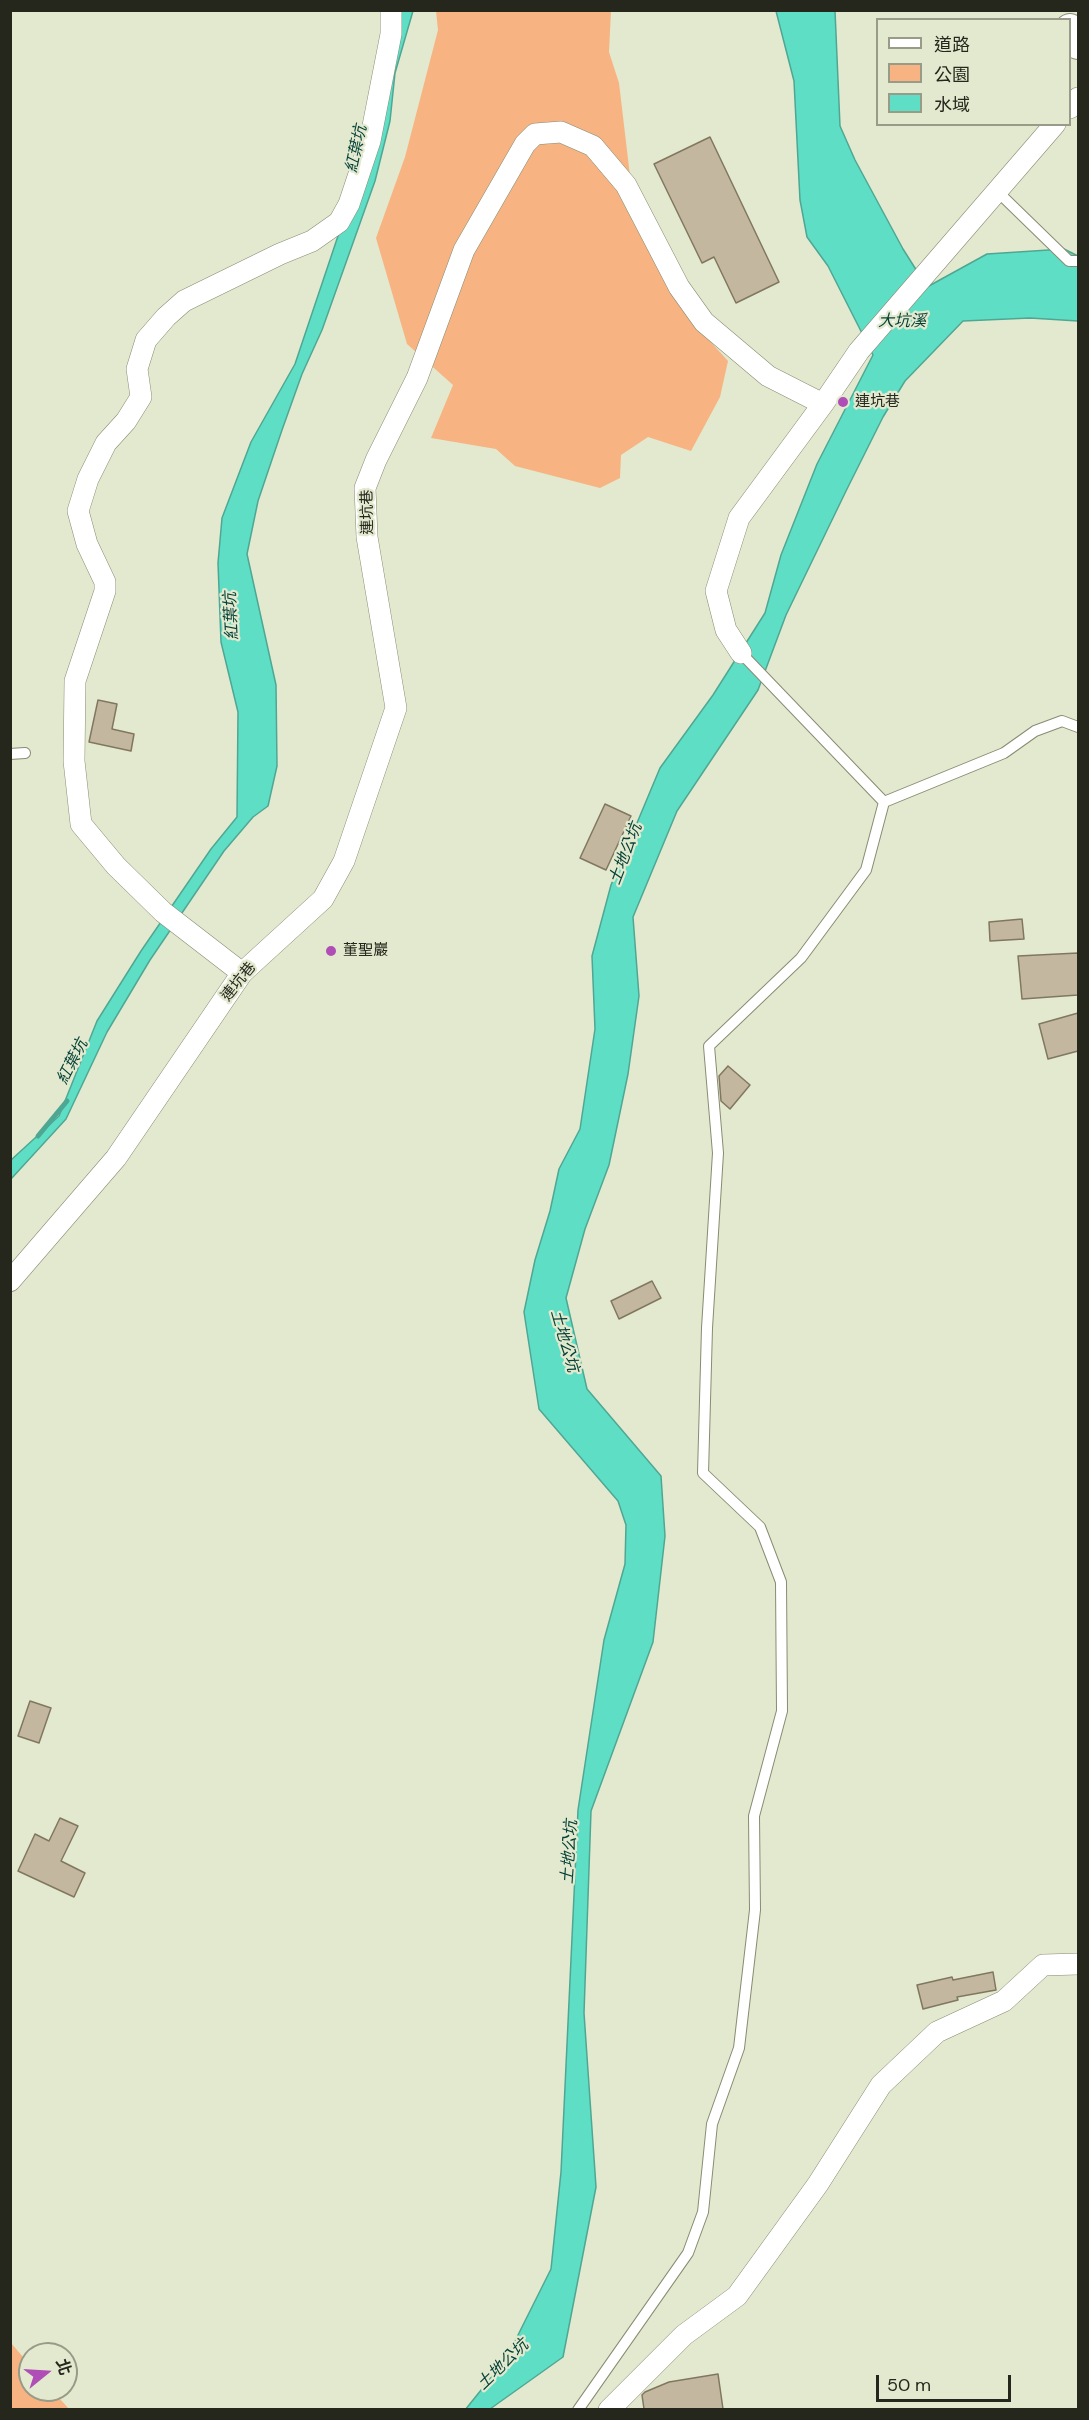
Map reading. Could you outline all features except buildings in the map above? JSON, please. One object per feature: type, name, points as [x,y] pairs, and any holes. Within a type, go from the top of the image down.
[{"type":"street","points":[[243,973],[162,912],[116,866],[81,824],[74,761],[75,681],[105,591],[105,582],[87,544],[78,511],[88,479],[106,443],[126,421],[141,397],[137,369],[146,340],[166,317],[184,301],[280,254],[312,241],[339,222],[349,204],[370,141],[391,34],[391,10]]},
{"type":"street","points":[[741,653],[726,630],[716,591],[739,518],[859,351],[1053,126]]},
{"type":"street","name":"連坑巷","points":[[10,1281],[116,1158],[243,973],[322,899],[344,861],[396,708],[367,537],[365,488],[376,460],[417,378],[464,250],[525,144],[535,134],[561,132],[593,146],[626,185],[679,287],[704,322],[768,376],[822,404]]},
{"type":"street","points":[[609,2409],[684,2336],[738,2296],[818,2184],[881,2085],[937,2032],[1004,2001],[1043,1965],[1078,1964]]},
{"type":"lane","points":[[997,191],[1068,261],[1078,261]]},
{"type":"lane","points":[[741,653],[774,690],[884,802]]},
{"type":"lane","points":[[884,802],[1004,753],[1035,731],[1062,721],[1078,727]]},
{"type":"lane","points":[[10,754],[25,753]]},
{"type":"lane","points":[[578,2409],[688,2253],[703,2212],[712,2124],[739,2048],[755,1910],[754,1816],[782,1711],[781,1582],[760,1527],[703,1473],[707,1328],[718,1153],[709,1046],[801,958],[866,870],[884,802]]},
{"type":"green space","points":[[436,11],[611,11],[609,52],[619,83],[635,218],[699,329],[728,361],[720,397],[691,451],[648,437],[621,455],[620,478],[600,488],[515,466],[496,449],[431,438],[453,385],[407,344],[376,238],[405,157],[438,30]]},
{"type":"green space","points":[[11,2343],[18,2351],[18,2402],[63,2402],[69,2409],[11,2409]]},
{"type":"water","points":[[387,11],[413,11],[395,73],[390,121],[375,181],[322,330],[302,374],[282,430],[258,501],[247,554],[276,685],[277,766],[268,806],[253,817],[224,851],[150,960],[107,1032],[66,1119],[11,1179],[11,1160],[59,1116],[97,1021],[141,951],[211,849],[237,817],[238,712],[221,642],[218,563],[222,518],[251,442],[295,364],[341,227],[363,145]]},
{"type":"water","name":"大坑溪","points":[[776,11],[835,11],[840,126],[855,160],[903,249],[927,287],[987,254],[1064,249],[1078,256],[1078,321],[1030,318],[963,321],[905,381],[883,417],[786,615],[758,690],[677,811],[633,917],[639,996],[628,1074],[609,1165],[585,1229],[566,1298],[587,1389],[661,1476],[665,1536],[653,1642],[591,1811],[584,2013],[596,2187],[563,2357],[490,2409],[465,2410],[506,2359],[551,2269],[561,2172],[578,1810],[604,1640],[625,1564],[626,1525],[618,1501],[539,1409],[524,1312],[559,1169],[580,1129],[595,1029],[592,956],[611,885],[660,768],[713,695],[765,613],[781,555],[817,464],[873,355],[828,266],[807,237],[800,200],[794,81]]},
{"type":"waterway","name":"紅葉坑","points":[[38,1136],[67,1101]]},
{"type":"place","name":"連坑巷","points":[[843,402]]},
{"type":"place","name":"董聖巖","points":[[331,951]]},
{"type":"water label","name":"土地公坑","points":[[626,854]]},
{"type":"water label","name":"土地公坑","points":[[564,1341]]},
{"type":"water label","name":"土地公坑","points":[[570,1852]]},
{"type":"water label","name":"土地公坑","points":[[503,2365]]}]
